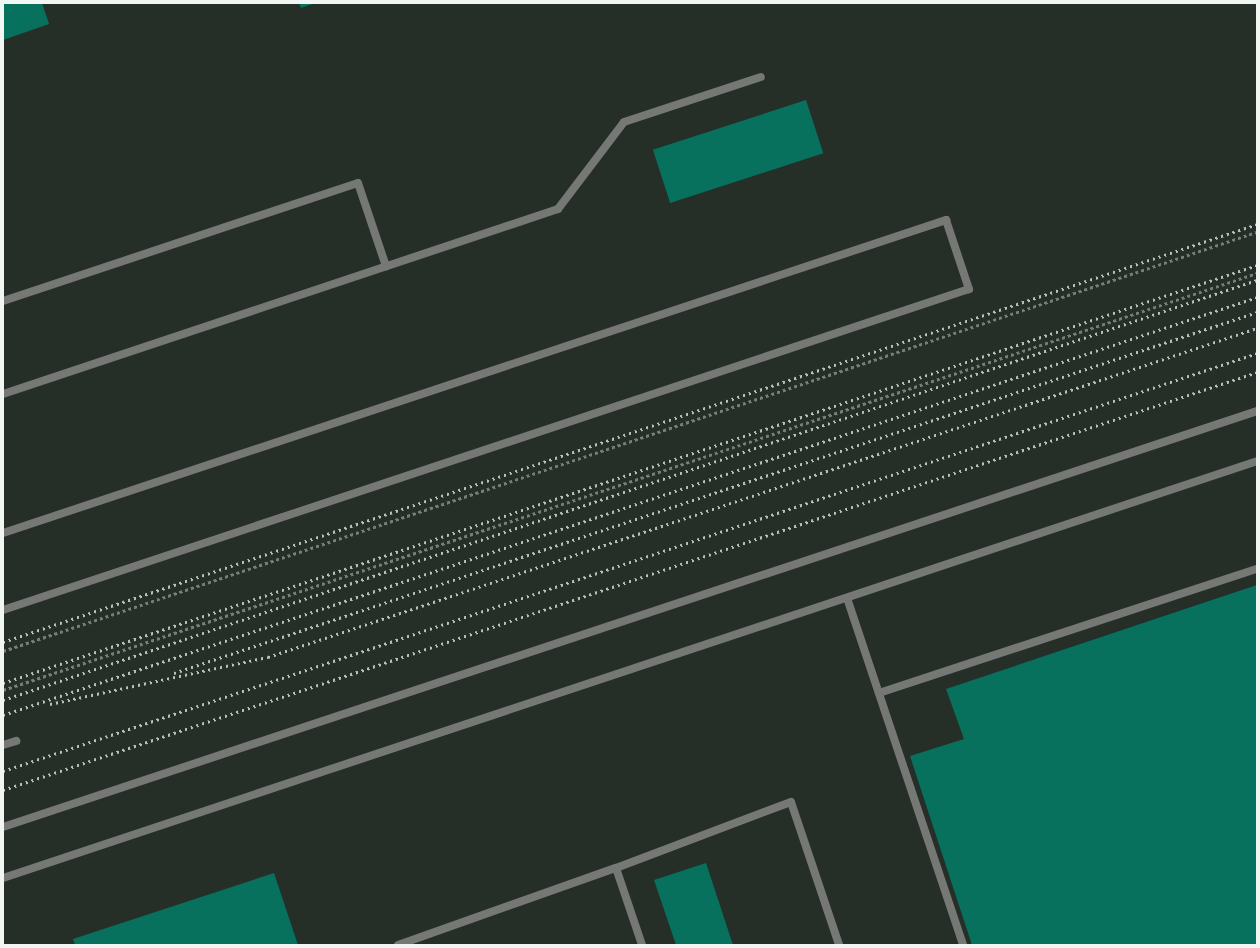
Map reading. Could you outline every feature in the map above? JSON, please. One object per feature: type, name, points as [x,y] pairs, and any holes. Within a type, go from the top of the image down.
[{"type":"lane","points":[[3,394],[558,209],[624,122],[761,77]]},
{"type":"lane","points":[[3,301],[358,183],[386,266]]},
{"type":"lane","points":[[3,533],[946,220],[969,289],[3,610]]},
{"type":"lane","points":[[3,827],[1257,411]]},
{"type":"lane","points":[[3,878],[1257,461]]},
{"type":"lane","points":[[879,693],[1257,569]]},
{"type":"lane","points":[[847,598],[963,945]]},
{"type":"lane","points":[[3,745],[16,741]]},
{"type":"lane","points":[[398,945],[616,868],[791,802],[839,945]]},
{"type":"lane","points":[[616,868],[642,945]]},
{"type":"path","points":[[3,651],[1257,232]]},
{"type":"path","points":[[3,690],[1257,273]]},
{"type":"building","points":[[3,3],[42,3],[49,24],[3,40]]},
{"type":"building","points":[[299,3],[315,3],[301,8]]},
{"type":"building","points":[[806,100],[823,153],[670,203],[653,150]]},
{"type":"building","points":[[1257,585],[1257,945],[972,945],[910,756],[964,739],[946,689]]},
{"type":"building","points":[[706,863],[733,945],[676,945],[654,880]]},
{"type":"building","points":[[274,873],[298,945],[75,945],[73,939]]},
{"type":"railway","points":[[3,642],[1257,224]]},
{"type":"railway","points":[[3,683],[1257,265]]},
{"type":"railway","points":[[3,700],[1257,280]]},
{"type":"railway","points":[[3,715],[1257,297]]},
{"type":"railway","points":[[174,673],[1257,312]]},
{"type":"railway","points":[[50,704],[268,657],[1257,328]]},
{"type":"railway","points":[[3,771],[1257,353]]},
{"type":"railway","points":[[3,790],[1257,372]]}]
